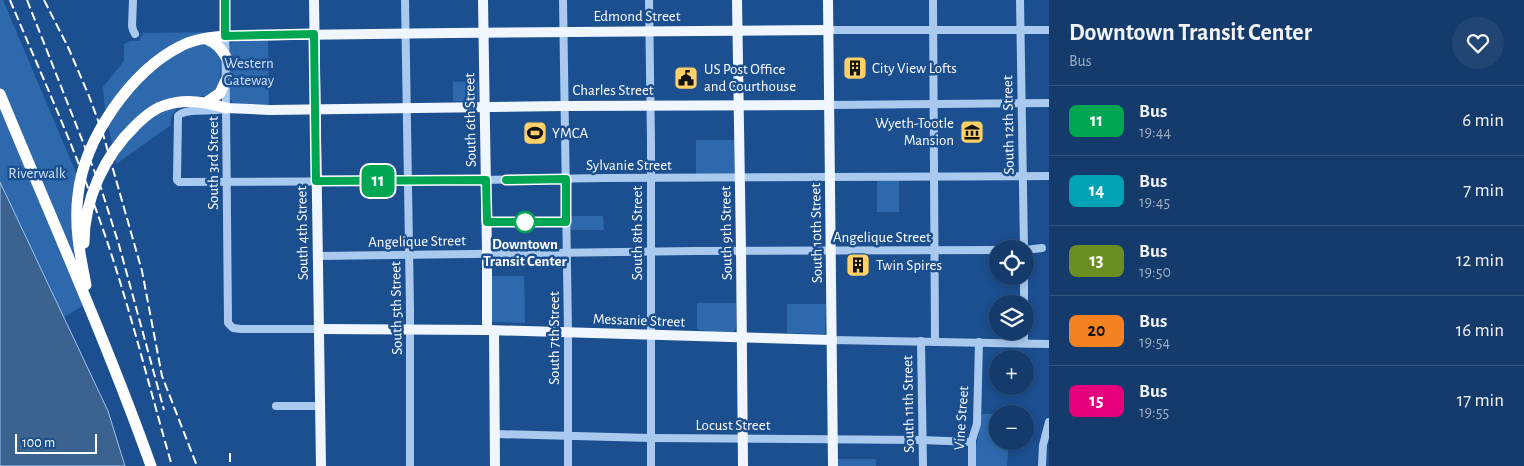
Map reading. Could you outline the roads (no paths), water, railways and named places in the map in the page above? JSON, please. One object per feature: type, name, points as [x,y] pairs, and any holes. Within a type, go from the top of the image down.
[{"type":"highway","points":[[92,312],[79,254],[77,230],[78,194],[92,147],[104,122],[148,69],[163,57],[182,45],[225,36]]},
{"type":"highway","points":[[206,39],[214,42],[221,48],[226,57]]},
{"type":"highway","points":[[92,312],[85,286],[84,238],[86,218],[95,186],[113,150],[131,129],[152,111],[165,105],[179,108],[207,102],[220,93],[226,80]]},
{"type":"highway","points":[[0,94],[92,312],[152,466]]},
{"type":"highway","points":[[207,102],[226,108]]},
{"type":"main road","name":"South 4th Street","points":[[314,0],[321,466]]},
{"type":"main road","name":"South 6th Street","points":[[483,0],[487,254],[495,466]]},
{"type":"main road","name":"South 9th Street","points":[[738,0],[743,466]]},
{"type":"main road","name":"South 10th Street","points":[[828,0],[833,466]]},
{"type":"main road","name":"Edmond Street","points":[[225,36],[829,30]]},
{"type":"main road","name":"Charles Street","points":[[226,108],[270,110],[829,104]]},
{"type":"main road","name":"Messanie Street","points":[[319,329],[490,330],[832,340]]},
{"type":"street","points":[[132,0],[132,26],[135,34]]},
{"type":"street","name":"South 3rd Street","points":[[225,0],[227,313],[229,325]]},
{"type":"street","name":"South 5th Street","points":[[405,0],[410,466]]},
{"type":"street","name":"South 7th Street","points":[[563,0],[568,466]]},
{"type":"street","name":"South 8th Street","points":[[648,0],[651,178],[651,466]]},
{"type":"street","points":[[933,0],[935,342]]},
{"type":"street","name":"South 12th Street","points":[[1020,0],[1024,240]]},
{"type":"street","name":"Edmond Street","points":[[829,30],[1049,30]]},
{"type":"street","name":"Charles Street","points":[[829,104],[1049,103]]},
{"type":"street","name":"Charles Street","points":[[179,108],[185,112],[217,111],[226,108]]},
{"type":"street","name":"Sylvanie Street","points":[[179,108],[177,120],[177,180],[179,182],[1049,176]]},
{"type":"street","points":[[1034,248],[1042,248]]},
{"type":"street","name":"Angelique Street","points":[[318,256],[989,250]]},
{"type":"street","name":"Messanie Street","points":[[229,325],[241,329],[319,329]]},
{"type":"street","name":"Messanie Street","points":[[832,340],[1049,344]]},
{"type":"street","name":"South 11th Street","points":[[921,341],[923,466]]},
{"type":"street","name":"Vine Street","points":[[972,466],[972,442],[977,424],[979,342]]},
{"type":"street","points":[[276,406],[320,406]]},
{"type":"street","points":[[1042,466],[1043,445],[1049,422]]},
{"type":"street","name":"Locust Street","points":[[495,434],[972,442]]},
{"type":"railway","points":[[10,0],[67,135],[99,218],[129,310],[172,466]]},
{"type":"railway","points":[[27,0],[101,188],[119,245],[164,410]]},
{"type":"railway","points":[[44,0],[68,47],[103,134],[142,271],[162,376],[197,466]]},
{"type":"railway","points":[[230,453],[230,466]]},
{"type":"place","name":"City View Lofts","points":[[855,68]]},
{"type":"place","name":"US Post Office and Courthouse","points":[[686,78]]},
{"type":"place","name":"Wyeth-Tootle Mansion","points":[[972,132]]},
{"type":"place","name":"YMCA","points":[[535,133]]},
{"type":"place","name":"Downtown Transit Center","points":[[525,222]]},
{"type":"place","name":"Twin Spires","points":[[858,265]]},
{"type":"park label","name":"Western Gateway","points":[[249,72]]},
{"type":"park label","name":"Riverwalk","points":[[37,173]]}]
